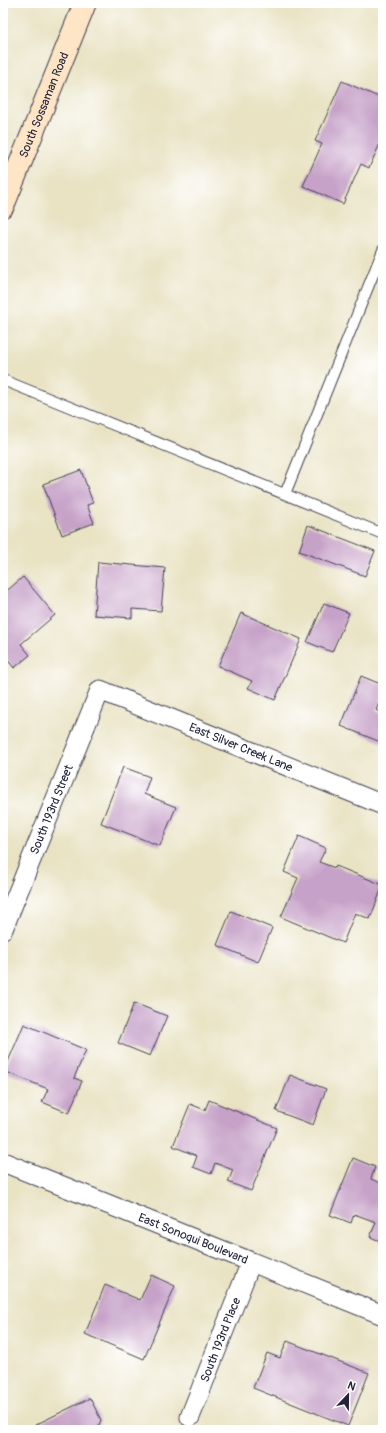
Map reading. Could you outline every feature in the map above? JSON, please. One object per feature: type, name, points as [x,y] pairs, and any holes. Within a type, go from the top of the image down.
[{"type":"main road","name":"South Sossaman Road","points":[[3,206],[86,3]]},
{"type":"street","name":"East Silver Creek Lane","points":[[100,690],[383,805]]},
{"type":"street","name":"South 193rd Street","points":[[3,929],[100,690]]},
{"type":"street","name":"East Sonoqui Boulevard","points":[[3,1162],[383,1315]]},
{"type":"street","name":"South 193rd Place","points":[[190,1417],[251,1262]]},
{"type":"lane","points":[[285,494],[383,250]]},
{"type":"lane","points":[[3,380],[383,534]]},
{"type":"building","points":[[342,81],[383,99],[383,137],[369,168],[361,164],[343,204],[303,186],[322,144],[315,141]]},
{"type":"building","points":[[81,470],[93,503],[87,505],[94,523],[62,535],[43,484]]},
{"type":"building","points":[[308,525],[375,551],[365,576],[299,551]]},
{"type":"building","points":[[98,562],[165,568],[161,611],[132,609],[132,618],[94,615]]},
{"type":"building","points":[[23,577],[55,615],[21,644],[30,655],[14,668],[3,654],[3,594]]},
{"type":"building","points":[[324,603],[349,613],[332,652],[307,642]]},
{"type":"building","points":[[241,613],[301,639],[275,700],[248,688],[252,681],[218,666]]},
{"type":"building","points":[[361,676],[383,685],[383,693],[376,710],[383,713],[383,743],[341,726]]},
{"type":"building","points":[[123,767],[150,777],[144,794],[176,807],[160,846],[101,823]]},
{"type":"building","points":[[299,836],[326,848],[319,862],[335,868],[336,866],[383,885],[370,919],[355,913],[343,943],[281,917],[298,878],[284,872]]},
{"type":"building","points":[[231,911],[272,928],[258,962],[217,945]]},
{"type":"building","points":[[134,1003],[167,1016],[150,1056],[118,1043]]},
{"type":"building","points":[[24,1024],[86,1050],[74,1078],[82,1081],[69,1113],[42,1102],[48,1089],[4,1071]]},
{"type":"building","points":[[290,1075],[326,1089],[313,1125],[276,1111]]},
{"type":"building","points":[[209,1100],[277,1128],[251,1191],[228,1182],[233,1170],[215,1163],[211,1174],[193,1167],[197,1156],[173,1146],[190,1104],[205,1110]]},
{"type":"building","points":[[353,1158],[375,1167],[371,1179],[383,1184],[383,1242],[370,1237],[376,1222],[354,1214],[351,1223],[330,1215]]},
{"type":"building","points":[[151,1275],[175,1286],[144,1359],[85,1334],[105,1285],[140,1300]]},
{"type":"building","points":[[287,1341],[369,1373],[348,1426],[253,1388],[267,1353],[280,1358]]},
{"type":"building","points":[[90,1398],[101,1420],[97,1430],[37,1430],[35,1425]]}]
